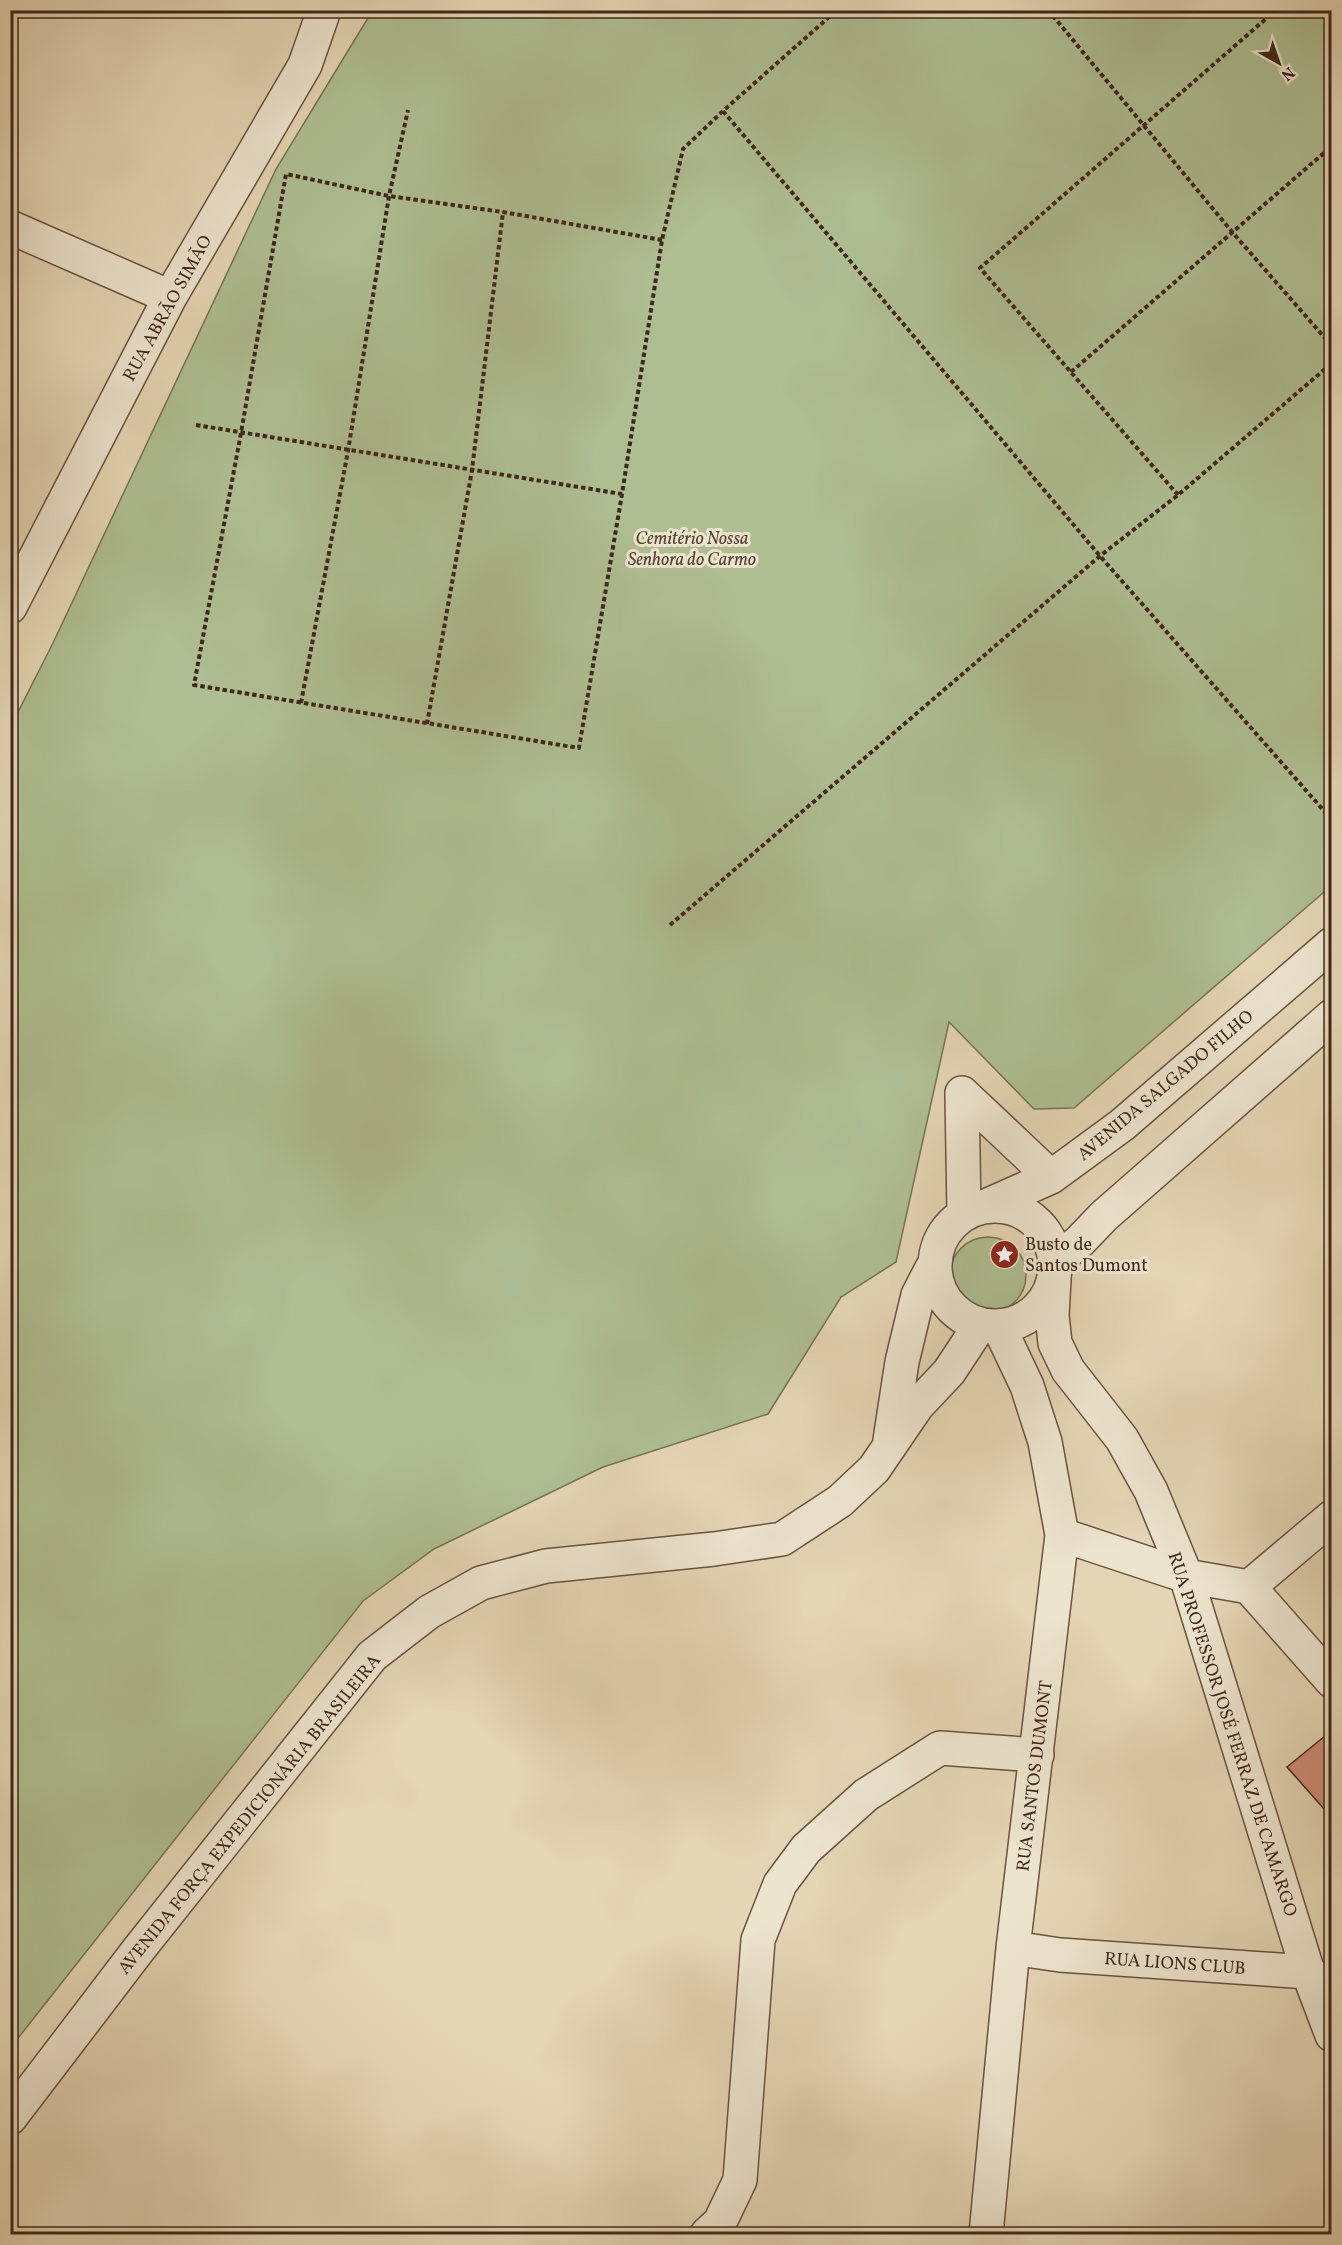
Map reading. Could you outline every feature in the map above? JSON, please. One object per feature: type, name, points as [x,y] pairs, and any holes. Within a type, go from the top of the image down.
[{"type":"street","name":"RUA ABRÃO SIMÃO","points":[[10,607],[170,297],[305,65],[322,16],[321,10]]},
{"type":"street","points":[[10,226],[170,297]]},
{"type":"street","name":"AVENIDA SALGADO FILHO","points":[[975,1210],[1051,1177],[1122,1125],[1332,944]]},
{"type":"street","points":[[1055,1271],[1051,1242],[1040,1225],[1024,1213],[1006,1206],[975,1210],[950,1225],[940,1240],[932,1268],[939,1292],[949,1307],[963,1318],[989,1326],[1017,1323],[1034,1313],[1046,1298],[1055,1271],[1104,1216],[1332,1016]]},
{"type":"street","points":[[975,1210],[962,1094],[1051,1177]]},
{"type":"street","name":"AVENIDA FORÇA EXPEDICIONÁRIA BRASILEIRA","points":[[890,1445],[902,1362],[918,1295],[932,1268]]},
{"type":"street","name":"RUA PROFESSOR JOSÉ FERRAZ DE CAMARGO","points":[[1055,1271],[1052,1315],[1055,1343],[1068,1370],[1122,1439],[1151,1491],[1186,1576],[1320,1980],[1332,2035]]},
{"type":"street","name":"AVENIDA FORÇA EXPEDICIONÁRIA BRASILEIRA","points":[[10,2118],[139,1949],[372,1656],[429,1612],[482,1583],[546,1566],[714,1549],[782,1539],[840,1501],[874,1469],[918,1406],[989,1326]]},
{"type":"street","name":"RUA SANTOS DUMONT","points":[[986,2235],[1013,1948],[1062,1535],[1045,1442],[1027,1386],[989,1326]]},
{"type":"street","points":[[1249,1587],[1332,1517]]},
{"type":"street","points":[[1062,1535],[1186,1576],[1249,1587],[1332,1681]]},
{"type":"street","points":[[707,2235],[720,2222],[740,2180],[758,1940],[780,1884],[806,1849],[866,1795],[940,1748],[1037,1755]]},
{"type":"street","name":"RUA LIONS CLUB","points":[[1013,1948],[1060,1955],[1320,1980]]},
{"type":"path","points":[[662,240],[503,212],[389,196],[286,174],[194,685],[579,748],[662,240],[683,149],[837,10]]},
{"type":"path","points":[[1048,10],[1233,233],[1332,346]]},
{"type":"path","points":[[1178,495],[980,268],[1276,10]]},
{"type":"path","points":[[301,703],[348,451],[389,196],[408,110]]},
{"type":"path","points":[[723,111],[1100,556],[1332,820]]},
{"type":"path","points":[[1071,372],[1332,146]]},
{"type":"path","points":[[427,724],[472,470],[503,212]]},
{"type":"path","points":[[670,925],[1100,556],[1178,495],[1332,363]]},
{"type":"path","points":[[196,425],[622,494]]},
{"type":"green space","name":"Cemitério Nossa Senhora do Carmo","points":[[369,11],[1331,11],[1331,886],[1074,1108],[1034,1109],[949,1022],[896,1262],[841,1297],[768,1414],[603,1467],[434,1549],[363,1601],[11,2047],[11,726],[53,643],[276,169],[371,13]]},
{"type":"green space","points":[[988,1237],[1002,1240],[1015,1248],[1023,1261],[1026,1275],[1023,1289],[1015,1302],[1002,1310],[988,1313],[974,1310],[961,1302],[953,1289],[950,1275],[953,1261],[961,1248],[974,1240]]},
{"type":"building","points":[[1330,1732],[1332,1734],[1332,1818],[1287,1767]]},
{"type":"place","name":"Busto de Santos Dumont","points":[[1004,1254]]}]
